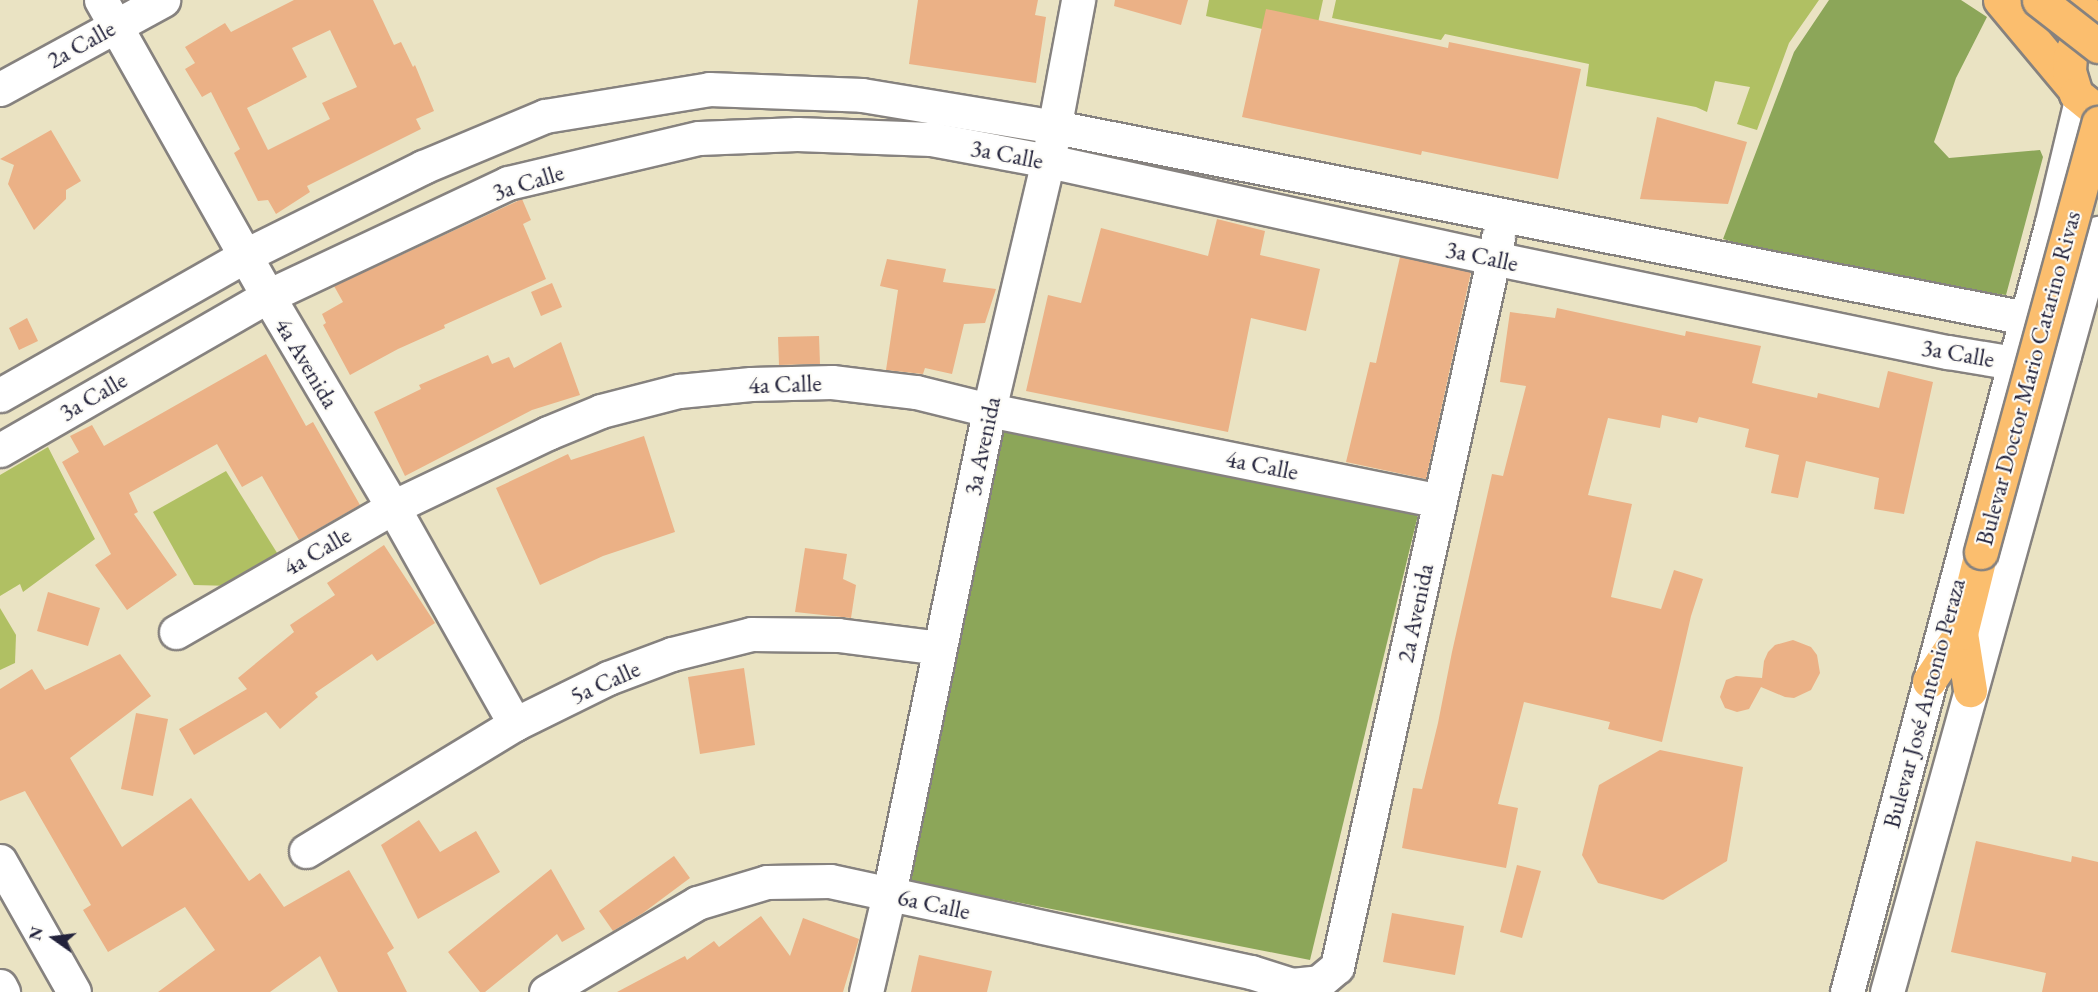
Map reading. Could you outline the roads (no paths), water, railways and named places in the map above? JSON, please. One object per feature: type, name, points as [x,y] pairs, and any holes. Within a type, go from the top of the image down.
[{"type":"main road","points":[[2000,0],[2087,105]]},
{"type":"main road","points":[[2038,0],[2098,30]]},
{"type":"main road","points":[[2073,0],[2098,30]]},
{"type":"main road","name":"Bulevar Doctor Mario Catarino Rivas","points":[[1961,633],[2087,105],[2069,71],[2070,56],[2085,30],[2098,30]]},
{"type":"main road","points":[[1961,633],[1970,690]]},
{"type":"main road","points":[[1929,681],[1961,633]]},
{"type":"street","name":"2a Calle","points":[[0,89],[108,13],[163,0]]},
{"type":"street","name":"3a Avenida","points":[[866,992],[889,894],[989,410],[1048,161],[1078,0]]},
{"type":"street","name":"4a Avenida","points":[[108,13],[267,296],[393,507],[515,724]]},
{"type":"street","name":"3a Calle","points":[[0,395],[246,255],[423,167],[545,116],[709,89],[862,95],[1055,126],[2026,318]]},
{"type":"street","name":"Bulevar José Antonio Peraza","points":[[1849,992],[1856,958],[2026,318],[2087,105]]},
{"type":"street","name":"3a Calle","points":[[0,450],[267,296],[508,183],[699,138],[797,134],[931,139],[1048,161],[1493,258],[1948,352],[2014,363],[2037,362],[2064,354]]},
{"type":"street","name":"2a Avenida","points":[[1337,967],[1503,214]]},
{"type":"street","name":"Bulevar José Antonio Peraza","points":[[1887,992],[2098,233]]},
{"type":"street","name":"4a Calle","points":[[176,632],[393,507],[548,433],[601,411],[679,391],[751,384],[832,382],[916,392],[989,410],[1439,501]]},
{"type":"street","name":"5a Calle","points":[[306,851],[515,724],[608,678],[672,654],[751,634],[838,635],[939,648]]},
{"type":"street","points":[[0,861],[74,992]]},
{"type":"street","name":"6a Calle","points":[[546,992],[697,903],[767,882],[830,881],[1251,972],[1292,985],[1319,982],[1337,967]]},
{"type":"street","points":[[0,986],[3,992]]}]
